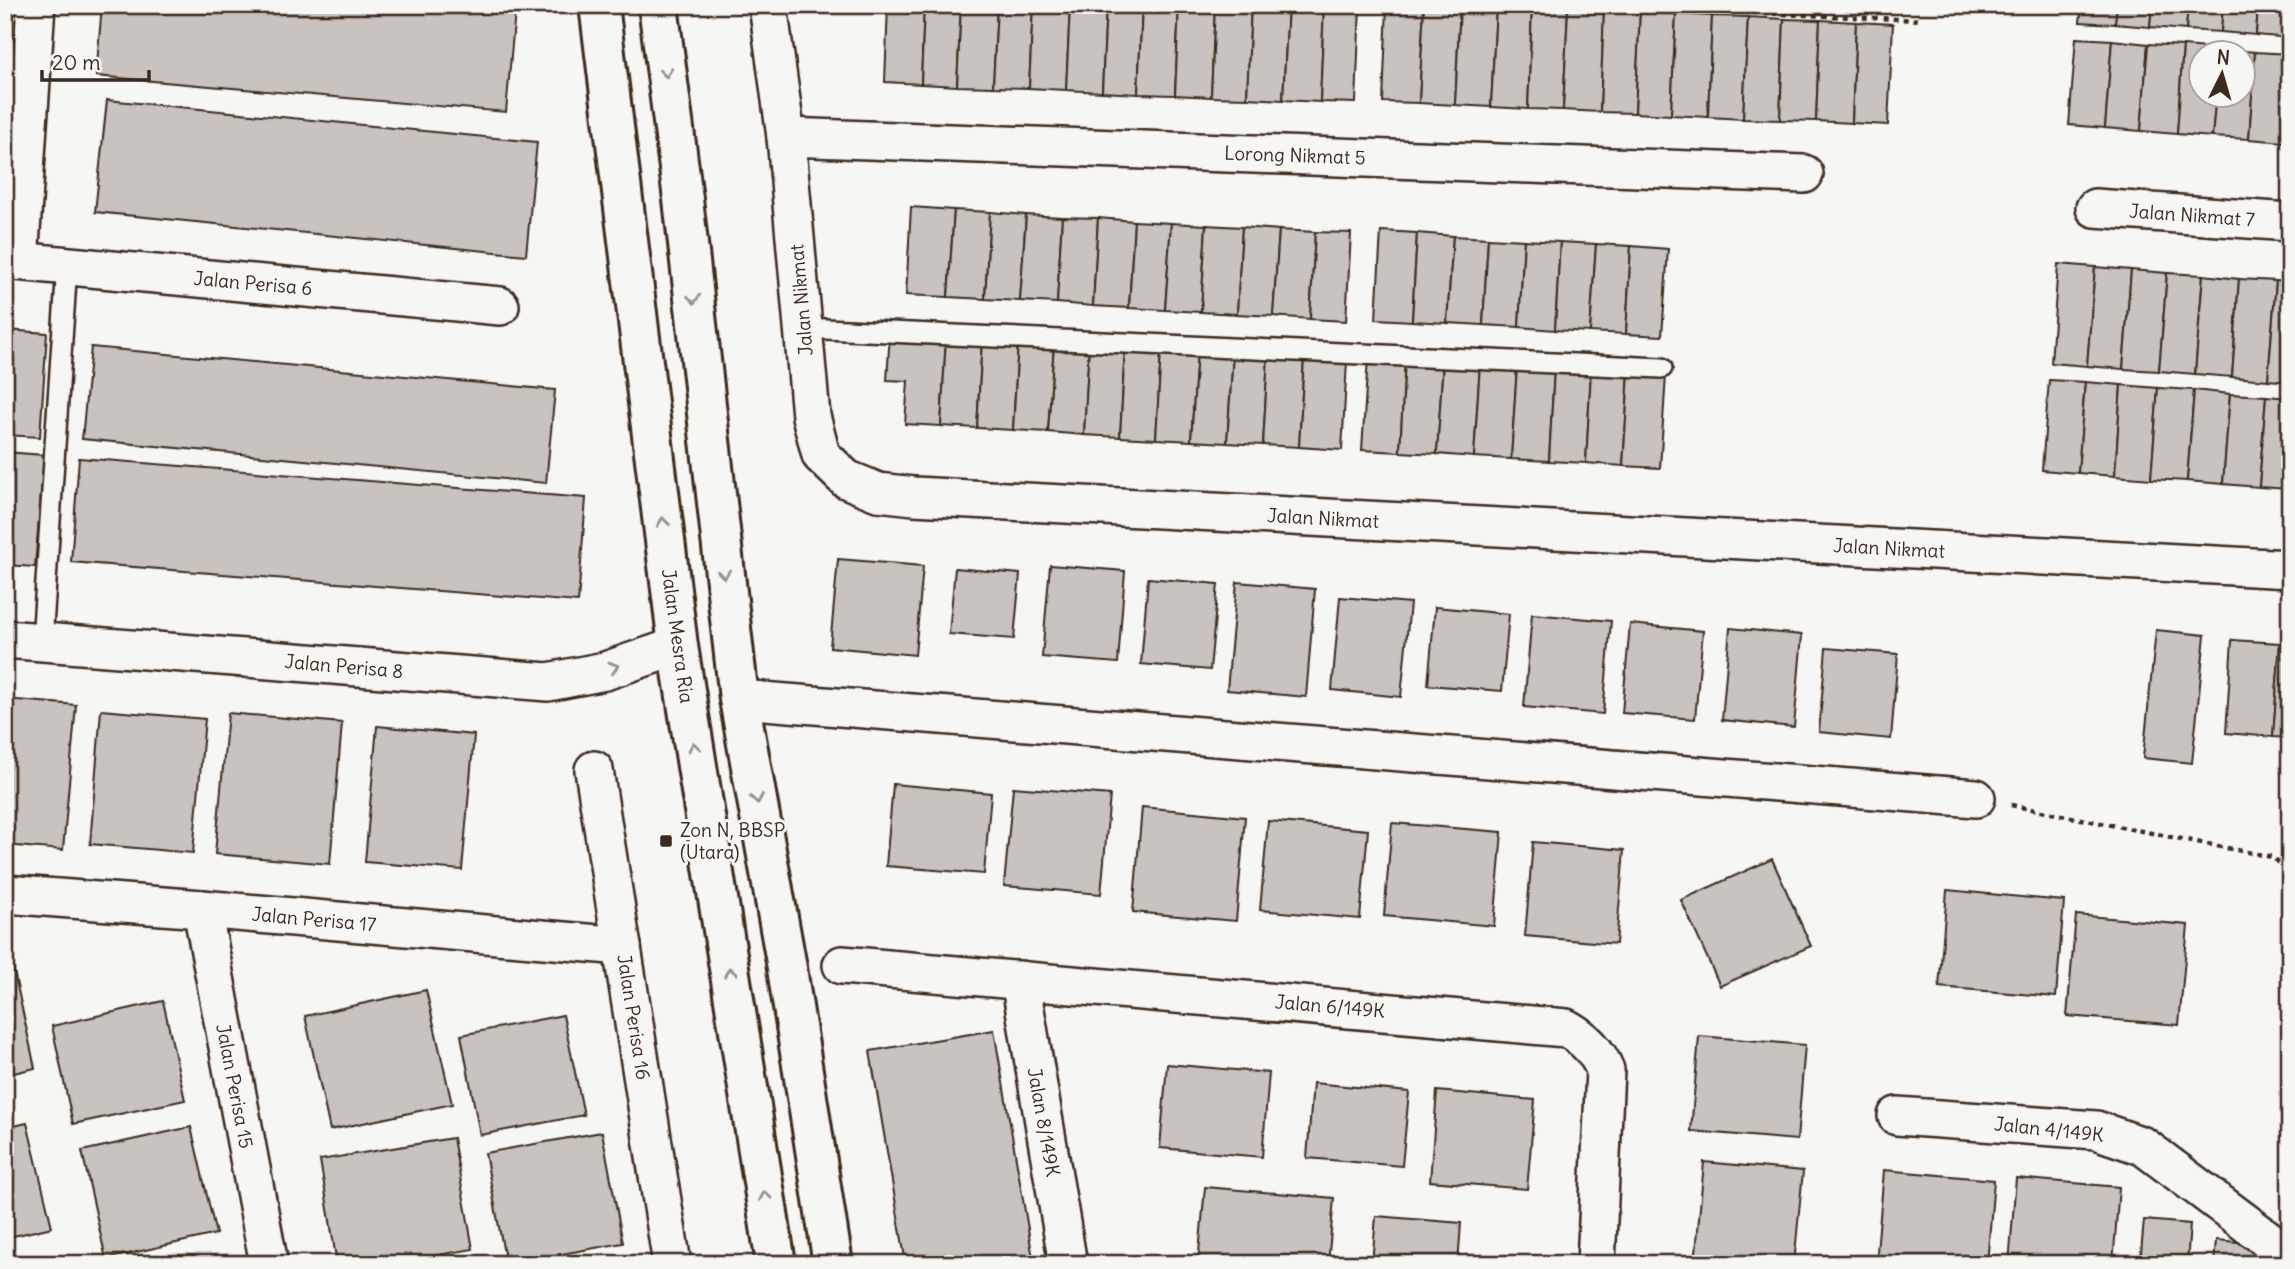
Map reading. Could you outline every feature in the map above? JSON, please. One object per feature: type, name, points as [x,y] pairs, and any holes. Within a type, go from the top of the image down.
[{"type":"main road","name":"Jalan Mesra Ria","points":[[599,5],[678,646],[776,1264]]},
{"type":"main road","points":[[657,5],[683,199],[739,699],[786,962],[833,1264]]},
{"type":"street","points":[[12,260],[36,5]]},
{"type":"street","name":"Jalan Nikmat","points":[[768,5],[786,136],[811,416],[821,455],[846,479],[878,492],[928,497],[2290,569]]},
{"type":"street","name":"Lorong Nikmat 5","points":[[786,136],[1804,174]]},
{"type":"street","name":"Jalan Nikmat 7","points":[[2095,208],[2290,222]]},
{"type":"street","name":"Jalan Perisa 6","points":[[12,260],[500,306]]},
{"type":"street","name":"Jalan Perisa 8","points":[[5,639],[548,682],[605,671],[678,646]]},
{"type":"street","points":[[739,699],[1976,798]]},
{"type":"street","name":"Jalan Perisa 16","points":[[594,770],[672,1264]]},
{"type":"street","name":"Jalan Perisa 17","points":[[5,894],[622,946]]},
{"type":"street","name":"Jalan Perisa 15","points":[[202,909],[269,1264]]},
{"type":"street","name":"Jalan 6/149K","points":[[842,965],[1566,1028],[1581,1037],[1605,1070],[1596,1264]]},
{"type":"street","name":"Jalan 8/149K","points":[[1020,980],[1068,1264]]},
{"type":"street","name":"Jalan 4/149K","points":[[1897,1116],[2096,1130],[2143,1146],[2290,1256]]},
{"type":"lane","points":[[42,642],[67,265]]},
{"type":"lane","points":[[803,328],[1662,368]]},
{"type":"path","points":[[1573,5],[1922,20]]},
{"type":"path","points":[[1976,798],[2272,857],[2290,874]]},
{"type":"building","points":[[102,5],[447,5],[515,11],[506,112],[96,76]]},
{"type":"building","points":[[888,5],[924,5],[921,84],[885,82]]},
{"type":"building","points":[[924,5],[961,5],[957,86],[921,84]]},
{"type":"building","points":[[961,5],[997,5],[993,87],[957,86]]},
{"type":"building","points":[[997,5],[1033,5],[1029,88],[993,87]]},
{"type":"building","points":[[1033,5],[1070,5],[1066,90],[1029,88]]},
{"type":"building","points":[[1070,5],[1106,5],[1102,92],[1066,90]]},
{"type":"building","points":[[1106,5],[1142,5],[1138,94],[1102,92]]},
{"type":"building","points":[[1142,5],[1179,5],[1175,95],[1138,94]]},
{"type":"building","points":[[1179,5],[1215,5],[1211,97],[1175,95]]},
{"type":"building","points":[[1215,5],[1251,5],[1247,98],[1211,97]]},
{"type":"building","points":[[1251,5],[1288,5],[1283,100],[1247,98]]},
{"type":"building","points":[[1288,5],[1324,5],[1320,102],[1283,100]]},
{"type":"building","points":[[1324,5],[1360,5],[1356,103],[1320,102]]},
{"type":"building","points":[[1387,5],[1424,5],[1419,103],[1383,102]]},
{"type":"building","points":[[1424,5],[1460,5],[1455,105],[1419,103]]},
{"type":"building","points":[[1460,5],[1496,6],[1491,107],[1455,105]]},
{"type":"building","points":[[2082,5],[2117,5],[2115,24],[2080,22]]},
{"type":"building","points":[[2117,5],[2152,5],[2150,27],[2115,24]]},
{"type":"building","points":[[2152,5],[2188,5],[2186,30],[2150,27]]},
{"type":"building","points":[[2188,5],[2223,5],[2221,32],[2186,30]]},
{"type":"building","points":[[2223,5],[2258,5],[2256,35],[2221,32]]},
{"type":"building","points":[[2258,5],[2290,5],[2290,38],[2256,35]]},
{"type":"building","points":[[1496,6],[1532,8],[1528,109],[1491,107]]},
{"type":"building","points":[[1532,8],[1568,9],[1563,110],[1528,109]]},
{"type":"building","points":[[1568,9],[1604,10],[1600,112],[1563,110]]},
{"type":"building","points":[[1604,10],[1640,12],[1635,113],[1600,112]]},
{"type":"building","points":[[1640,12],[1676,14],[1671,115],[1635,113]]},
{"type":"building","points":[[1676,14],[1712,16],[1708,117],[1671,115]]},
{"type":"building","points":[[1712,16],[1748,17],[1743,119],[1708,117]]},
{"type":"building","points":[[1748,17],[1784,19],[1780,120],[1743,119]]},
{"type":"building","points":[[1784,19],[1820,20],[1816,121],[1780,120]]},
{"type":"building","points":[[1820,20],[1856,22],[1852,123],[1816,121]]},
{"type":"building","points":[[1856,22],[1893,24],[1888,125],[1852,123]]},
{"type":"building","points":[[2076,38],[2112,40],[2105,128],[2069,125]]},
{"type":"building","points":[[2112,40],[2148,44],[2141,131],[2105,128]]},
{"type":"building","points":[[2148,44],[2183,46],[2177,134],[2141,131]]},
{"type":"building","points":[[2183,46],[2186,46],[2186,108],[2215,108],[2212,137],[2177,134]]},
{"type":"building","points":[[2256,52],[2290,54],[2284,142],[2249,139],[2251,108],[2256,108]]},
{"type":"building","points":[[2290,74],[2290,143],[2284,142]]},
{"type":"building","points":[[107,100],[537,142],[526,255],[95,212]]},
{"type":"building","points":[[2215,108],[2251,108],[2249,139],[2212,137]]},
{"type":"building","points":[[911,207],[954,210],[948,297],[906,295]]},
{"type":"building","points":[[954,210],[990,212],[985,299],[948,297]]},
{"type":"building","points":[[990,212],[1026,215],[1020,301],[985,299]]},
{"type":"building","points":[[1026,215],[1062,217],[1057,303],[1020,301]]},
{"type":"building","points":[[1062,217],[1098,218],[1093,306],[1057,303]]},
{"type":"building","points":[[1098,218],[1134,221],[1129,308],[1093,306]]},
{"type":"building","points":[[1134,221],[1171,223],[1165,310],[1129,308]]},
{"type":"building","points":[[1171,223],[1206,225],[1201,312],[1165,310]]},
{"type":"building","points":[[1206,225],[1242,227],[1237,314],[1201,312]]},
{"type":"building","points":[[1242,227],[1279,230],[1273,316],[1237,314]]},
{"type":"building","points":[[1279,230],[1315,232],[1310,319],[1273,316]]},
{"type":"building","points":[[1381,231],[1417,233],[1412,321],[1376,319]]},
{"type":"building","points":[[1315,232],[1351,233],[1346,321],[1310,319]]},
{"type":"building","points":[[1417,233],[1453,236],[1447,323],[1412,321]]},
{"type":"building","points":[[1453,236],[1488,238],[1483,325],[1447,323]]},
{"type":"building","points":[[1488,238],[1524,240],[1519,327],[1483,325]]},
{"type":"building","points":[[1524,240],[1560,242],[1555,330],[1519,327]]},
{"type":"building","points":[[1560,242],[1596,244],[1590,332],[1555,330]]},
{"type":"building","points":[[1596,244],[1631,246],[1626,334],[1590,332]]},
{"type":"building","points":[[1631,246],[1668,249],[1662,336],[1626,334]]},
{"type":"building","points":[[2058,264],[2095,267],[2087,366],[2051,363]]},
{"type":"building","points":[[2095,267],[2131,270],[2123,369],[2087,366]]},
{"type":"building","points":[[2131,270],[2167,273],[2159,371],[2123,369]]},
{"type":"building","points":[[2167,273],[2203,275],[2195,374],[2159,371]]},
{"type":"building","points":[[2203,275],[2239,279],[2232,377],[2195,374]]},
{"type":"building","points":[[2239,279],[2276,281],[2268,380],[2232,377]]},
{"type":"building","points":[[2276,281],[2290,282],[2290,382],[2268,380]]},
{"type":"building","points":[[5,330],[47,333],[40,437],[5,435]]},
{"type":"building","points":[[890,333],[946,337],[941,426],[905,424],[908,381],[887,380]]},
{"type":"building","points":[[946,337],[982,339],[977,428],[941,426]]},
{"type":"building","points":[[982,339],[1018,341],[1013,430],[977,428]]},
{"type":"building","points":[[1018,341],[1054,344],[1048,432],[1013,430]]},
{"type":"building","points":[[1054,344],[1089,345],[1084,435],[1048,432]]},
{"type":"building","points":[[1089,345],[1125,347],[1120,437],[1084,435]]},
{"type":"building","points":[[91,347],[555,390],[546,483],[82,439]]},
{"type":"building","points":[[1125,347],[1161,350],[1156,439],[1120,437]]},
{"type":"building","points":[[1161,350],[1197,352],[1191,441],[1156,439]]},
{"type":"building","points":[[1197,352],[1233,354],[1227,443],[1191,441]]},
{"type":"building","points":[[1233,354],[1268,356],[1263,445],[1227,443]]},
{"type":"building","points":[[1268,356],[1304,358],[1299,447],[1263,445]]},
{"type":"building","points":[[1368,357],[1405,359],[1400,452],[1362,450]]},
{"type":"building","points":[[1304,358],[1347,361],[1342,450],[1299,447]]},
{"type":"building","points":[[1405,359],[1443,361],[1437,454],[1400,452]]},
{"type":"building","points":[[1443,361],[1480,363],[1474,457],[1437,454]]},
{"type":"building","points":[[1480,363],[1517,366],[1511,459],[1474,457]]},
{"type":"building","points":[[1517,366],[1554,368],[1549,461],[1511,459]]},
{"type":"building","points":[[1554,368],[1591,370],[1586,463],[1549,461]]},
{"type":"building","points":[[1591,370],[1629,372],[1623,466],[1586,463]]},
{"type":"building","points":[[1629,372],[1666,375],[1660,468],[1623,466]]},
{"type":"building","points":[[2049,380],[2085,382],[2078,473],[2042,470]]},
{"type":"building","points":[[2085,382],[2121,385],[2115,476],[2078,473]]},
{"type":"building","points":[[2121,385],[2158,388],[2151,479],[2115,476]]},
{"type":"building","points":[[2158,388],[2194,390],[2187,481],[2151,479]]},
{"type":"building","points":[[2194,390],[2230,394],[2223,484],[2187,481]]},
{"type":"building","points":[[2230,394],[2266,396],[2259,487],[2223,484]]},
{"type":"building","points":[[2266,396],[2290,398],[2290,489],[2259,487]]},
{"type":"building","points":[[5,452],[44,455],[35,567],[5,565]]},
{"type":"building","points":[[79,458],[586,498],[578,602],[71,562]]},
{"type":"building","points":[[838,559],[923,566],[915,655],[830,647]]},
{"type":"building","points":[[1050,565],[1125,571],[1118,663],[1042,657]]},
{"type":"building","points":[[955,568],[1020,574],[1014,639],[949,634]]},
{"type":"building","points":[[1148,578],[1218,584],[1210,670],[1141,664]]},
{"type":"building","points":[[1237,582],[1315,589],[1306,697],[1227,690]]},
{"type":"building","points":[[1340,597],[1410,603],[1401,697],[1332,690]]},
{"type":"building","points":[[1435,607],[1509,614],[1502,691],[1428,685]]},
{"type":"building","points":[[1532,614],[1611,621],[1603,714],[1524,707]]},
{"type":"building","points":[[1630,624],[1703,631],[1695,719],[1622,713]]},
{"type":"building","points":[[1730,628],[1802,635],[1794,727],[1722,720]]},
{"type":"building","points":[[2156,630],[2205,635],[2192,763],[2143,758]]},
{"type":"building","points":[[2232,640],[2280,643],[2273,737],[2226,733]]},
{"type":"building","points":[[2280,643],[2290,643],[2290,738],[2273,737]]},
{"type":"building","points":[[1826,648],[1898,654],[1891,739],[1819,732]]},
{"type":"building","points":[[5,699],[76,705],[63,850],[5,845]]},
{"type":"building","points":[[101,710],[205,719],[193,853],[90,844]]},
{"type":"building","points":[[228,713],[342,723],[330,864],[215,854]]},
{"type":"building","points":[[377,726],[474,735],[462,870],[365,862]]},
{"type":"building","points":[[893,784],[991,793],[984,874],[886,866]]},
{"type":"building","points":[[1013,787],[1110,795],[1101,894],[1004,886]]},
{"type":"building","points":[[1142,807],[1245,817],[1236,921],[1133,912]]},
{"type":"building","points":[[1268,821],[1368,830],[1360,919],[1260,910]]},
{"type":"building","points":[[1392,823],[1502,832],[1494,926],[1384,916]]},
{"type":"building","points":[[1533,842],[1624,850],[1616,944],[1525,936]]},
{"type":"building","points":[[1772,859],[1811,946],[1720,986],[1681,900]]},
{"type":"building","points":[[1947,890],[2064,901],[2056,997],[1939,987]]},
{"type":"building","points":[[2076,915],[2188,925],[2179,1025],[2067,1016]]},
{"type":"building","points":[[11,958],[35,1068],[5,1075],[5,959]]},
{"type":"building","points":[[426,990],[452,1104],[330,1130],[305,1016]]},
{"type":"building","points":[[163,1001],[185,1100],[73,1124],[52,1026]]},
{"type":"building","points":[[563,1015],[584,1115],[480,1135],[461,1035]]},
{"type":"building","points":[[994,1030],[1034,1264],[906,1264],[870,1051]]},
{"type":"building","points":[[1699,1036],[1805,1045],[1797,1140],[1691,1131]]},
{"type":"building","points":[[1167,1064],[1269,1073],[1262,1157],[1160,1148]]},
{"type":"building","points":[[1313,1083],[1409,1092],[1402,1166],[1307,1158]]},
{"type":"building","points":[[1437,1091],[1535,1100],[1527,1189],[1430,1181]]},
{"type":"building","points":[[27,1123],[52,1227],[5,1238],[5,1128]]},
{"type":"building","points":[[191,1127],[216,1234],[106,1259],[82,1151]]},
{"type":"building","points":[[602,1132],[623,1243],[506,1264],[485,1153]]},
{"type":"building","points":[[453,1138],[473,1249],[387,1264],[337,1264],[320,1160]]},
{"type":"building","points":[[1704,1162],[1803,1171],[1794,1264],[1695,1264]]},
{"type":"building","points":[[1884,1170],[1994,1180],[1987,1264],[1876,1264]]},
{"type":"building","points":[[2016,1178],[2119,1187],[2113,1264],[2009,1264]]},
{"type":"building","points":[[1205,1187],[1334,1198],[1328,1264],[1198,1264]]},
{"type":"building","points":[[1376,1216],[1461,1223],[1458,1264],[1372,1264]]},
{"type":"building","points":[[2144,1220],[2190,1224],[2187,1264],[2140,1264]]},
{"type":"building","points":[[2216,1240],[2260,1244],[2258,1264],[2214,1264]]},
{"type":"place","name":"Zon N, BBSP (Utara)","points":[[666,841]]}]
